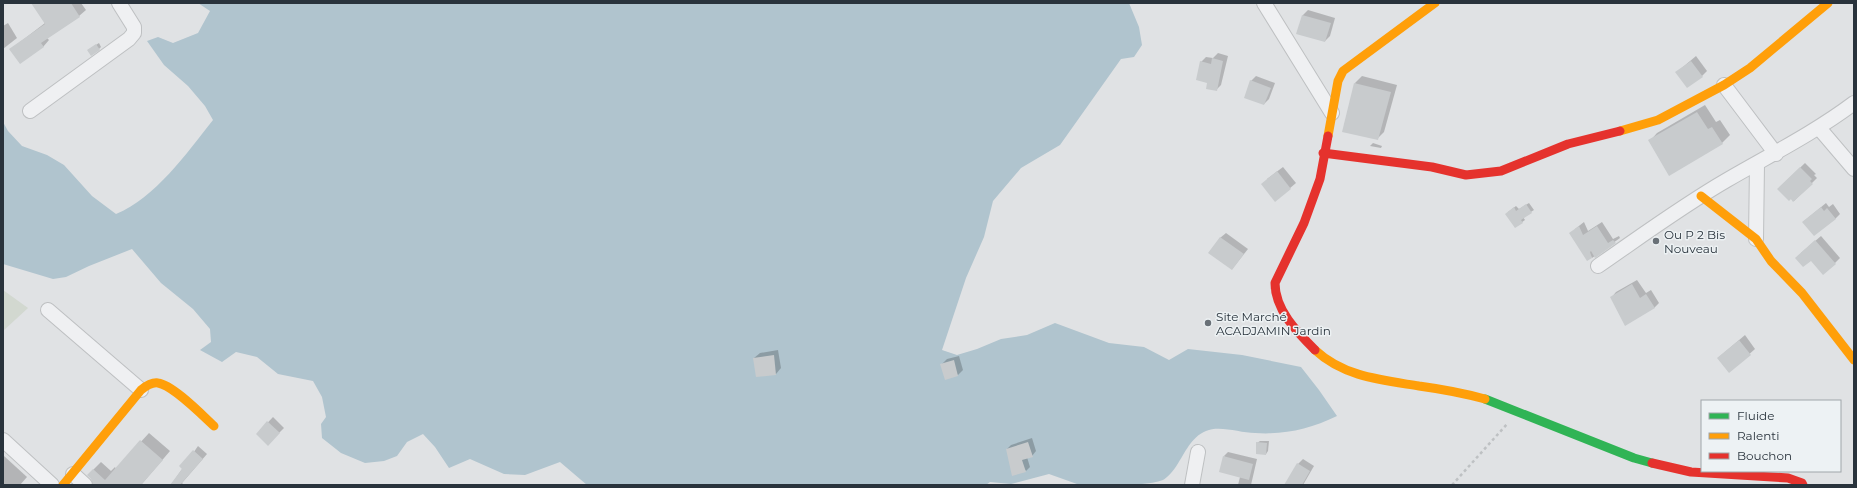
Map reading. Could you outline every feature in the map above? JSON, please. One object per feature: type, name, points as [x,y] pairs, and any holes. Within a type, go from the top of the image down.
[{"type":"street","points":[[30,111],[134,33],[134,27],[119,3]]},
{"type":"street","points":[[1264,3],[1332,113]]},
{"type":"street","points":[[1434,3],[1342,71],[1338,81],[1320,179],[1304,223],[1275,284],[1275,293],[1280,307],[1299,334],[1320,354],[1348,371],[1365,377],[1458,392],[1496,402],[1518,413],[1626,455],[1664,467],[1691,472],[1788,478],[1802,482],[1803,485]]},
{"type":"street","points":[[1324,153],[1432,167],[1466,175],[1501,171],[1592,136],[1635,128],[1658,120],[1724,85],[1772,51],[1828,3]]},
{"type":"street","points":[[1724,85],[1776,154]]},
{"type":"street","points":[[1598,266],[1701,196],[1819,128],[1854,103]]},
{"type":"street","points":[[1819,128],[1854,169]]},
{"type":"street","points":[[1756,239],[1757,164]]},
{"type":"street","points":[[1701,196],[1756,239],[1771,261],[1802,293],[1854,360]]},
{"type":"street","points":[[48,310],[141,390]]},
{"type":"street","points":[[63,485],[141,390],[149,385],[158,383],[168,387],[214,426]]},
{"type":"street","points":[[3,440],[52,485]]},
{"type":"street","points":[[1192,485],[1198,452]]},
{"type":"street","points":[[73,474],[86,485]]},
{"type":"path","points":[[1452,485],[1518,413]]},
{"type":"shaded area","points":[[3,290],[28,308],[3,331]]},
{"type":"water","points":[[198,3],[1129,3],[1139,27],[1142,45],[1134,57],[1121,59],[1060,145],[1021,168],[993,201],[984,237],[966,278],[942,350],[957,355],[1001,339],[1027,335],[1055,323],[1109,343],[1144,347],[1169,360],[1188,349],[1242,355],[1301,367],[1337,416],[1307,428],[1287,432],[1249,433],[1224,429],[1212,429],[1206,431],[1192,441],[1174,469],[1165,479],[1135,485],[1083,485],[1049,474],[1011,484],[990,482],[986,485],[587,485],[560,462],[525,475],[504,474],[470,459],[449,468],[435,447],[423,434],[407,442],[397,456],[384,461],[365,463],[341,453],[322,438],[321,424],[326,417],[322,397],[313,381],[278,374],[257,357],[236,352],[222,362],[200,350],[211,342],[210,329],[193,309],[161,283],[132,249],[66,277],[53,279],[3,264],[3,122],[8,131],[22,146],[47,155],[64,165],[92,196],[116,214],[130,207],[157,186],[181,160],[213,120],[205,106],[188,86],[164,65],[147,41],[158,37],[173,43],[198,33],[210,11]]},
{"type":"building","points":[[31,3],[71,3],[80,17],[41,43],[44,47],[20,64],[9,49],[45,24]]},
{"type":"building","points":[[1302,15],[1331,23],[1325,42],[1296,34]]},
{"type":"building","points":[[96,44],[100,50],[91,56],[87,50]]},
{"type":"building","points":[[1212,58],[1223,61],[1217,91],[1206,89],[1207,83],[1196,80],[1200,61],[1211,64]]},
{"type":"building","points":[[1691,61],[1703,77],[1687,88],[1675,72]]},
{"type":"building","points":[[1250,80],[1271,88],[1264,105],[1244,98]]},
{"type":"building","points":[[1354,83],[1391,92],[1378,140],[1342,132]]},
{"type":"building","points":[[1697,112],[1708,129],[1712,127],[1723,144],[1669,176],[1648,140]]},
{"type":"building","points":[[1800,167],[1812,179],[1810,181],[1813,184],[1793,202],[1791,199],[1789,201],[1777,189]]},
{"type":"building","points":[[1277,171],[1291,189],[1275,202],[1261,184]]},
{"type":"building","points":[[1526,204],[1532,213],[1521,220],[1523,223],[1515,228],[1505,214],[1514,207],[1516,211]]},
{"type":"building","points":[[1821,207],[1824,211],[1827,208],[1836,219],[1814,236],[1802,222]]},
{"type":"building","points":[[1579,226],[1583,235],[1597,226],[1608,243],[1613,240],[1616,243],[1595,258],[1591,251],[1592,258],[1587,261],[1569,233]]},
{"type":"building","points":[[1220,237],[1244,254],[1232,270],[1208,253]]},
{"type":"building","points":[[1815,240],[1836,264],[1823,275],[1811,261],[1803,267],[1795,258]]},
{"type":"building","points":[[1632,284],[1640,298],[1646,294],[1655,308],[1625,326],[1610,297]]},
{"type":"building","points":[[1739,340],[1751,355],[1729,373],[1717,358]]},
{"type":"building","points":[[774,355],[776,375],[756,377],[753,358]]},
{"type":"building","points":[[954,360],[958,376],[945,380],[940,364]]},
{"type":"building","points":[[267,421],[280,433],[268,446],[256,434]]},
{"type":"building","points":[[140,440],[163,460],[141,485],[93,485],[91,479],[87,475],[93,469],[105,480]]},
{"type":"building","points":[[1028,442],[1033,457],[1022,460],[1026,472],[1012,476],[1006,449]]},
{"type":"building","points":[[1256,442],[1267,443],[1266,455],[1256,454]]},
{"type":"building","points":[[193,450],[203,459],[180,485],[170,485],[182,469],[179,466]]},
{"type":"building","points":[[1223,456],[1253,464],[1249,480],[1219,472]]},
{"type":"building","points":[[1297,463],[1310,471],[1302,485],[1284,485]]},
{"type":"traffic: fast","points":[[1485,399],[1634,458],[1652,463]]},
{"type":"traffic: slow","points":[[1328,136],[1338,81],[1343,71],[1435,3]]},
{"type":"traffic: slow","points":[[1620,131],[1658,120],[1724,85],[1750,68],[1828,3]]},
{"type":"traffic: slow","points":[[1701,196],[1756,239],[1771,261],[1802,293],[1854,360]]},
{"type":"traffic: slow","points":[[1315,350],[1338,366],[1364,376],[1391,382],[1452,391],[1485,399]]},
{"type":"traffic: slow","points":[[63,485],[141,390],[151,384],[158,383],[171,389],[187,401],[214,426]]},
{"type":"traffic: jam","points":[[1323,153],[1432,167],[1466,175],[1501,171],[1568,144],[1620,131]]},
{"type":"traffic: jam","points":[[1315,350],[1288,320],[1279,302],[1275,283],[1304,223],[1320,179],[1328,136]]},
{"type":"traffic: jam","points":[[1652,463],[1691,472],[1788,478],[1802,483],[1803,485]]},
{"type":"place","name":"Ou P 2 Bis Nouveau","points":[[1656,241]]},
{"type":"place","name":"Site Marché ACADJAMIN Jardin","points":[[1208,323]]}]
